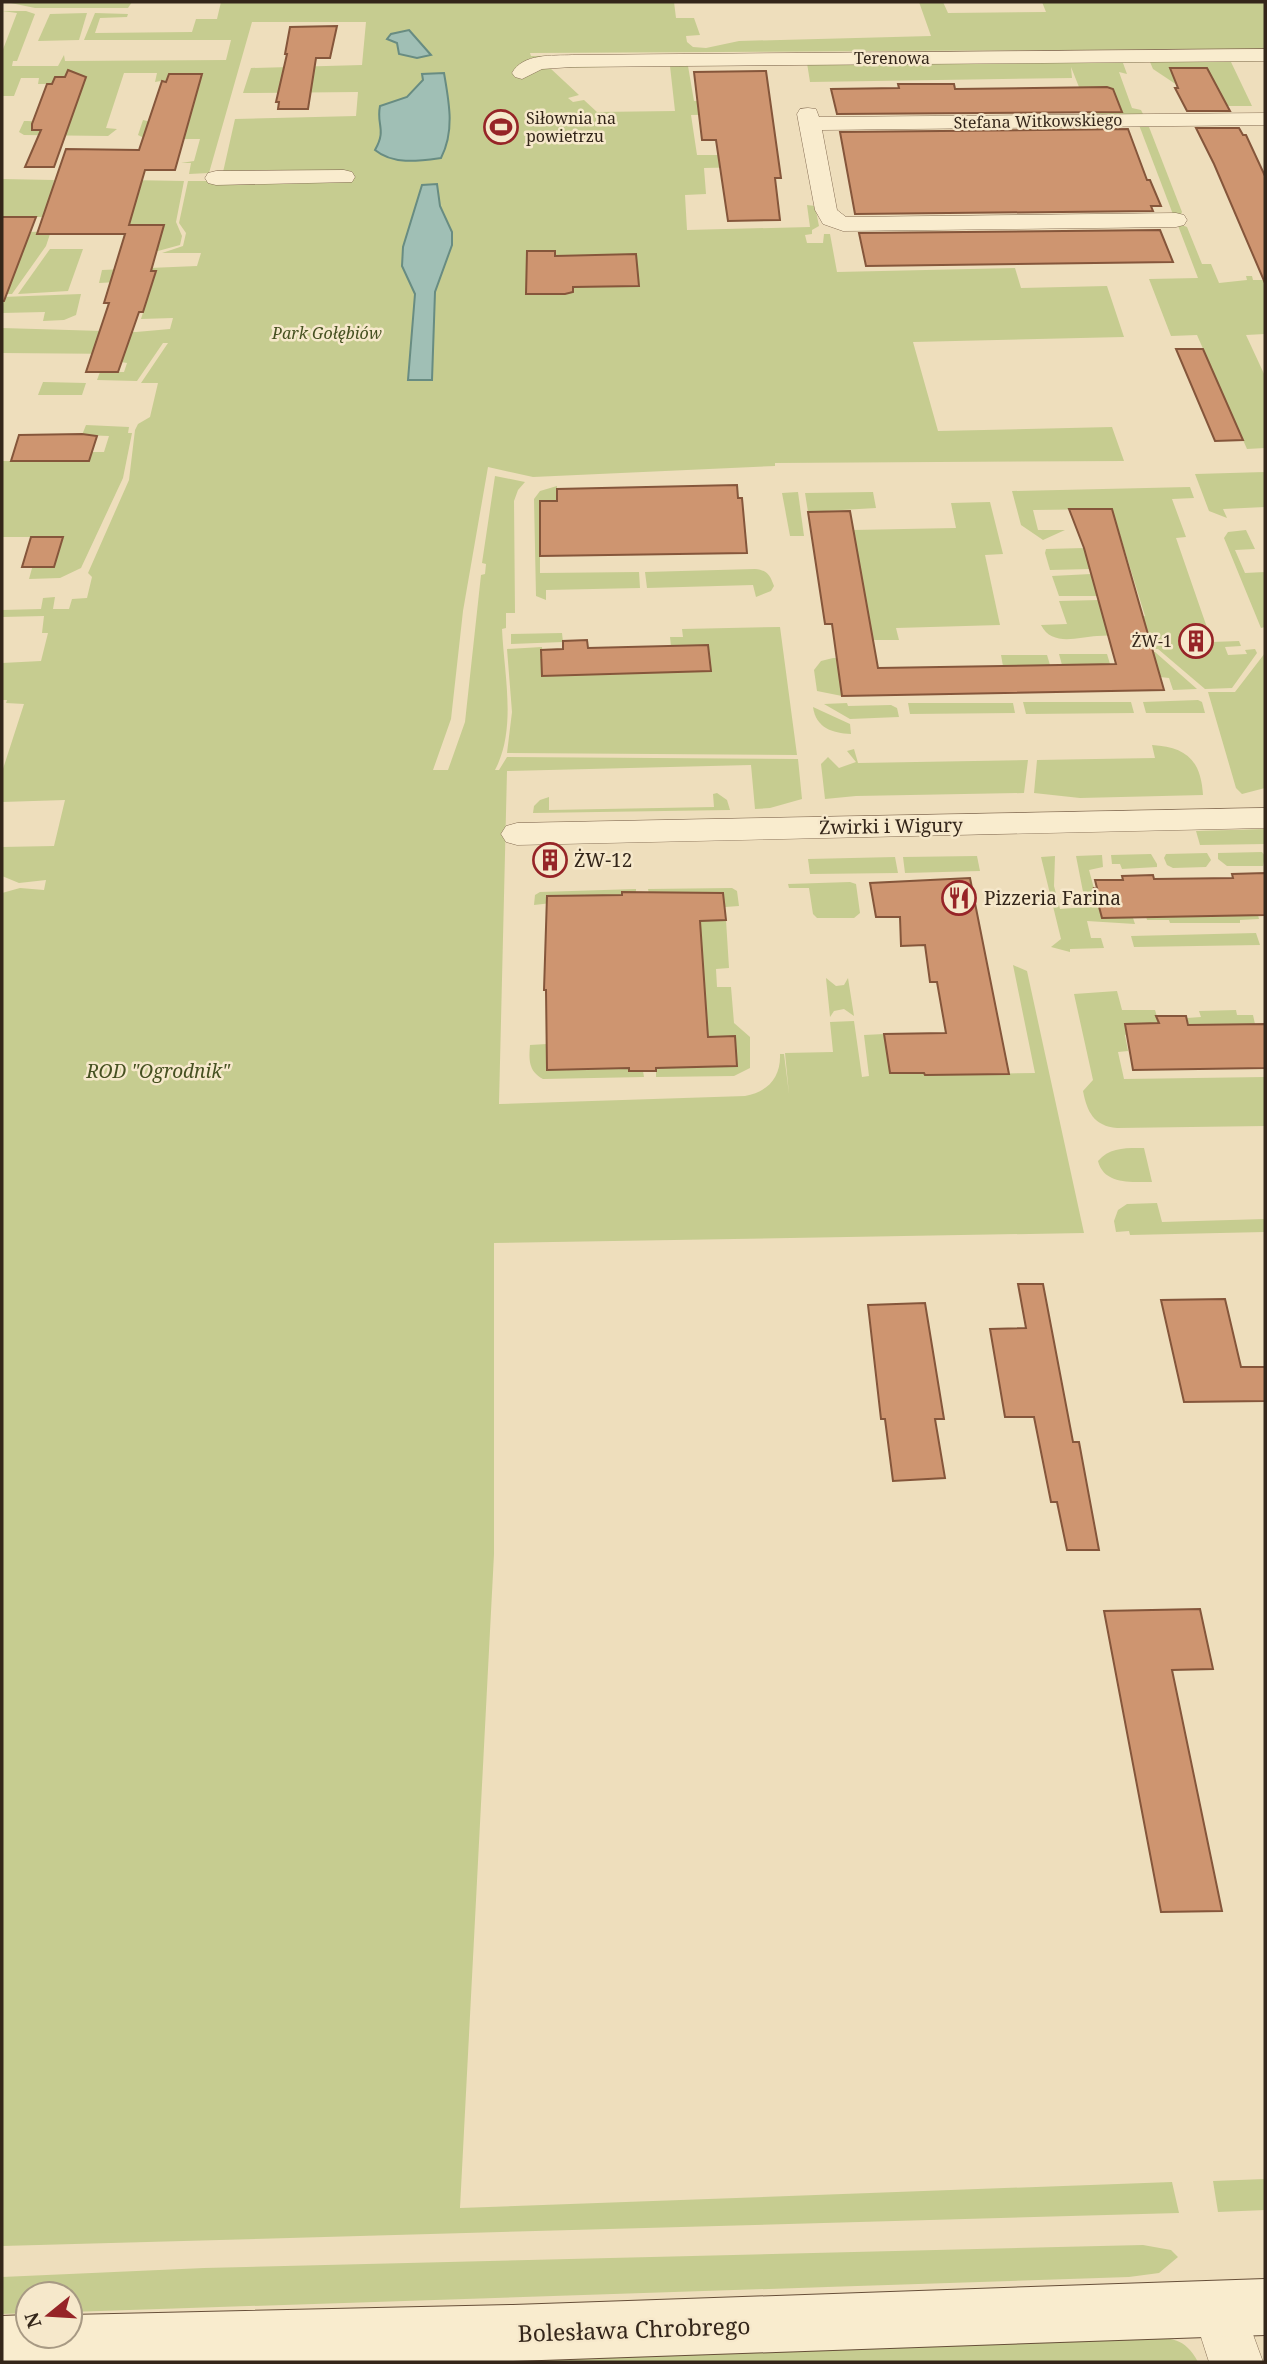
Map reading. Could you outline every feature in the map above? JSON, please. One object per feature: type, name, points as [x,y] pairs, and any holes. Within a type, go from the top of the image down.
[{"type":"street","name":"Terenowa","points":[[522,72],[539,64],[572,61],[1265,55]]},
{"type":"street","name":"Stefana Witkowskiego","points":[[1176,220],[844,224],[831,219],[826,210],[809,119],[1265,119]]},
{"type":"street","points":[[216,178],[344,177]]},
{"type":"street","name":"Żwirki i Wigury","points":[[517,834],[1265,818]]},
{"type":"street","points":[[1236,2362],[1242,2308]]},
{"type":"street","name":"Bolesława Chrobrego","points":[[2,2344],[526,2333],[1242,2308]]},
{"type":"green space","points":[[6,2],[132,2],[128,8],[35,8]]},
{"type":"green space","points":[[221,2],[674,2],[676,18],[694,18],[700,35],[686,36],[687,42],[693,47],[706,48],[739,41],[931,36],[919,2],[943,2],[948,13],[1046,12],[1042,2],[1265,2],[1265,49],[530,53],[531,56],[1121,53],[531,58],[531,62],[540,67],[789,63],[790,65],[688,66],[694,101],[726,102],[758,114],[691,115],[697,155],[748,155],[751,167],[704,168],[706,194],[685,195],[687,230],[810,227],[807,205],[815,206],[819,226],[812,230],[812,234],[805,235],[807,243],[823,243],[824,234],[830,234],[837,272],[1015,268],[1021,288],[1107,286],[1124,337],[913,342],[938,431],[1112,427],[1124,461],[775,463],[775,466],[533,477],[488,467],[463,611],[451,719],[433,770],[448,770],[465,722],[481,575],[485,574],[486,564],[482,563],[495,476],[525,482],[514,501],[515,613],[506,613],[506,628],[502,629],[508,701],[506,737],[495,770],[499,770],[507,757],[798,759],[802,799],[770,808],[755,809],[751,765],[507,771],[499,1104],[745,1096],[760,1091],[772,1082],[778,1070],[780,1054],[784,1054],[789,1094],[785,1053],[833,1052],[830,1022],[854,1021],[862,1077],[869,1076],[864,1035],[884,1034],[890,1073],[1035,1073],[1013,965],[1027,971],[1084,1233],[494,1243],[494,1554],[460,2208],[1172,2182],[1179,2213],[2,2246],[2,893],[20,888],[44,890],[46,880],[19,883],[2,876],[2,847],[54,846],[65,800],[2,802],[2,772],[24,704],[6,703],[7,700],[2,700],[2,663],[41,661],[48,633],[42,633],[44,616],[2,617],[2,610],[41,609],[43,598],[55,597],[53,609],[69,609],[72,599],[87,598],[92,577],[88,573],[129,480],[135,430],[138,424],[150,417],[158,383],[141,383],[168,343],[163,343],[137,381],[97,380],[100,372],[124,372],[127,363],[121,362],[124,354],[2,353],[2,328],[136,332],[170,329],[173,318],[141,319],[156,271],[117,282],[99,283],[102,270],[197,266],[201,253],[162,253],[183,246],[186,233],[179,223],[188,181],[221,181],[235,119],[356,116],[358,92],[243,93],[251,68],[362,65],[366,22],[252,22],[209,173],[189,174],[191,163],[181,163],[194,161],[200,139],[146,139],[138,135],[143,120],[186,131],[201,74],[155,82],[157,73],[124,73],[106,128],[117,129],[108,136],[24,135],[19,132],[24,121],[68,127],[86,77],[56,77],[52,84],[38,84],[39,78],[21,78],[14,96],[2,96],[2,52],[17,13],[2,11],[26,11],[35,14],[17,61],[13,61],[12,66],[58,66],[64,55],[65,61],[226,60],[231,40],[84,40],[95,13],[128,14],[127,17],[100,18],[95,33],[192,32],[196,19],[217,19]],"holes":[[[670,66],[675,111],[597,112],[584,100],[573,102],[568,98],[579,95],[550,68]]]},
{"type":"green space","points":[[87,13],[79,40],[38,41],[50,14]]},
{"type":"green space","points":[[1265,59],[1231,62],[1252,106],[1216,106],[1170,68],[1177,85],[1153,69],[1150,62],[1123,63],[1127,74],[1119,72],[1132,108],[1141,110],[1143,114],[1090,117],[1088,113],[1117,112],[1114,107],[1081,92],[1071,67],[1072,78],[810,82],[807,63]]},
{"type":"green space","points":[[1139,125],[1149,127],[1182,212],[1180,216],[1174,217]]},
{"type":"green space","points":[[2,179],[54,180],[53,186],[124,187],[127,180],[184,181],[176,222],[182,236],[180,245],[158,251],[129,225],[43,217],[6,217],[2,225]]},
{"type":"green space","points":[[1177,223],[1187,227],[1202,264],[1211,264],[1219,283],[1247,280],[1246,276],[1252,276],[1253,280],[1265,280],[1265,334],[1246,335],[1265,376],[1265,448],[1247,449],[1197,335],[1171,336],[1149,279],[1198,278]]},
{"type":"green space","points":[[51,231],[46,246],[12,294],[2,294],[2,291],[8,291],[15,271],[14,262],[19,261],[31,232]]},
{"type":"green space","points":[[50,249],[83,249],[68,291],[18,294]]},
{"type":"green space","points":[[81,294],[76,315],[64,320],[43,321],[45,312],[2,313],[2,297]]},
{"type":"green space","points":[[43,382],[86,383],[82,395],[38,395]]},
{"type":"green space","points":[[86,425],[129,427],[128,433],[132,433],[123,478],[81,568],[60,578],[29,579],[34,561],[56,560],[62,537],[2,537],[2,461],[88,461],[91,452],[104,452],[109,436],[82,435]]},
{"type":"green space","points":[[1265,472],[1265,507],[1223,509],[1227,518],[1209,511],[1195,474]]},
{"type":"green space","points":[[557,486],[557,501],[540,501],[540,573],[639,572],[640,588],[546,590],[546,600],[536,596],[534,499],[540,491]]},
{"type":"green space","points":[[1190,487],[1194,498],[1172,499],[1186,537],[1176,538],[1212,642],[1239,641],[1241,646],[1225,647],[1228,655],[1247,654],[1245,650],[1255,649],[1257,653],[1232,688],[1205,689],[1158,649],[1149,649],[1143,635],[1066,639],[1046,632],[1041,625],[1067,624],[1059,601],[1099,600],[1104,618],[1145,616],[1112,509],[1033,510],[1038,530],[1065,530],[1043,540],[1021,525],[1012,491]]},
{"type":"green space","points":[[798,492],[804,536],[790,536],[782,493]]},
{"type":"green space","points":[[873,492],[876,508],[808,512],[805,493]]},
{"type":"green space","points":[[990,502],[1003,554],[985,555],[1000,625],[896,628],[899,640],[852,640],[853,530],[956,528],[951,503]]},
{"type":"green space","points":[[1246,530],[1255,549],[1235,550],[1245,573],[1265,572],[1265,627],[1261,628],[1224,538],[1228,532]]},
{"type":"green space","points":[[1084,548],[1090,569],[1050,570],[1046,549]]},
{"type":"green space","points":[[755,569],[768,574],[774,586],[771,591],[756,597],[753,585],[647,588],[645,572]]},
{"type":"green space","points":[[1091,574],[1097,596],[1059,596],[1052,576]]},
{"type":"green space","points":[[780,627],[797,755],[507,753],[512,712],[507,649],[542,647],[543,676],[711,671],[708,645],[671,646],[670,637],[683,637],[682,629]]},
{"type":"green space","points":[[562,633],[563,642],[511,644],[511,634]]},
{"type":"green space","points":[[1155,652],[1197,689],[1173,690],[1169,678],[1160,677],[1156,663],[1121,653]]},
{"type":"green space","points":[[1265,653],[1265,788],[1242,794],[1236,788],[1208,692],[1235,692]]},
{"type":"green space","points":[[1059,654],[1107,654],[1110,664],[1062,665]]},
{"type":"green space","points":[[1001,655],[1047,655],[1050,665],[1003,666]]},
{"type":"green space","points":[[833,658],[867,658],[842,696],[817,691],[814,670],[821,661]]},
{"type":"green space","points":[[1023,702],[1131,702],[1134,713],[1026,714]]},
{"type":"green space","points":[[1143,702],[1202,702],[1205,713],[1146,713]]},
{"type":"green space","points":[[847,703],[848,706],[891,705],[897,708],[899,717],[850,719],[824,704]]},
{"type":"green space","points":[[908,703],[1013,703],[1015,713],[910,714]]},
{"type":"green space","points":[[813,707],[850,724],[851,734],[837,732],[821,725]]},
{"type":"green space","points":[[1152,745],[1183,752],[1190,758],[1199,773],[1203,795],[1080,798],[1034,793],[1037,760],[1155,758]]},
{"type":"green space","points":[[854,749],[858,763],[1028,760],[1024,793],[825,799],[821,764],[828,757],[839,768],[856,762],[847,751]]},
{"type":"green space","points":[[717,793],[727,800],[730,810],[533,813],[534,806],[540,800],[549,797],[549,810],[714,807],[713,794]]},
{"type":"green space","points":[[1265,829],[1265,844],[1200,845],[1196,831]]},
{"type":"green space","points":[[1262,852],[1265,856],[1263,866],[1227,866],[1218,859],[1218,853]]},
{"type":"green space","points":[[1207,853],[1211,860],[1206,867],[1173,868],[1167,865],[1164,858],[1166,854]]},
{"type":"green space","points":[[1151,854],[1157,867],[1122,869],[1120,864],[1112,864],[1111,855]]},
{"type":"green space","points":[[1102,855],[1103,867],[1089,870],[1102,918],[1133,918],[1135,924],[1087,921],[1091,938],[1101,938],[1104,948],[1070,949],[1070,952],[1051,947],[1061,939],[1041,857],[1055,856],[1054,886],[1060,909],[1086,907],[1076,856]]},
{"type":"green space","points":[[977,856],[980,871],[905,873],[903,857]]},
{"type":"green space","points":[[895,857],[898,873],[810,874],[808,859]]},
{"type":"green space","points":[[788,884],[856,884],[860,913],[854,918],[817,918],[813,914],[809,888],[789,888]]},
{"type":"green space","points":[[732,888],[737,891],[739,906],[725,907],[723,893],[649,894],[648,889]]},
{"type":"green space","points":[[636,889],[636,892],[622,895],[534,905],[535,895],[540,892]]},
{"type":"green space","points":[[1258,915],[1259,919],[1240,920],[1240,923],[1170,923],[1169,920],[1147,920],[1146,916]]},
{"type":"green space","points":[[726,920],[729,968],[716,969],[717,987],[731,987],[734,1023],[750,1037],[750,1068],[734,1076],[656,1077],[656,1068],[737,1066],[735,1037],[708,1037],[700,921]]},
{"type":"green space","points":[[1256,933],[1260,945],[1134,947],[1131,936]]},
{"type":"green space","points":[[826,978],[836,986],[844,985],[848,978],[854,1016],[844,1009],[834,1011],[830,1017]]},
{"type":"green space","points":[[1117,991],[1122,1010],[1155,1010],[1159,1023],[1125,1035],[1128,1051],[1118,1052],[1124,1079],[1265,1077],[1265,1126],[1117,1128],[1097,1121],[1089,1111],[1083,1091],[1093,1080],[1074,994]]},
{"type":"green space","points":[[1236,1010],[1237,1015],[1253,1015],[1255,1024],[1189,1025],[1187,1018],[1201,1017],[1199,1011]]},
{"type":"green space","points":[[547,1044],[547,1070],[629,1068],[629,1071],[643,1071],[644,1077],[543,1079],[532,1068],[530,1045]]},
{"type":"green space","points":[[1125,1148],[1144,1148],[1152,1182],[1128,1182],[1112,1178],[1101,1169],[1098,1161],[1108,1153]]},
{"type":"green space","points":[[1157,1203],[1162,1222],[1265,1219],[1265,1232],[1130,1235],[1129,1231],[1116,1232],[1114,1221],[1118,1210],[1127,1204]]},
{"type":"green space","points":[[1265,2179],[1265,2210],[1218,2212],[1213,2181]]},
{"type":"green space","points":[[1143,2245],[1171,2250],[1178,2257],[1159,2273],[1129,2277],[84,2312],[84,2280],[14,2280],[14,2314],[2,2314],[2,2277],[204,2268]]},
{"type":"green space","points":[[1145,2337],[1176,2340],[1188,2348],[1198,2362],[454,2362],[673,2352]]},
{"type":"water","points":[[409,30],[431,55],[417,58],[399,54],[397,43],[387,39],[391,34]]},
{"type":"water","points":[[444,73],[449,127],[441,158],[398,160],[375,150],[381,132],[380,106],[407,97],[423,80],[422,74]]},
{"type":"water","points":[[437,184],[440,206],[452,232],[452,245],[435,292],[432,380],[408,380],[415,294],[402,266],[403,247],[422,185]]},
{"type":"building","points":[[337,26],[330,58],[316,58],[308,109],[278,109],[279,102],[276,102],[290,27]]},
{"type":"building","points":[[1170,68],[1207,68],[1230,111],[1187,111],[1175,88],[1178,88]]},
{"type":"building","points":[[68,70],[86,77],[54,167],[25,167],[41,130],[32,130],[32,124],[47,84],[52,84],[55,77],[65,77]]},
{"type":"building","points":[[766,71],[781,178],[775,178],[780,220],[728,221],[716,140],[702,140],[694,72]]},
{"type":"building","points":[[169,74],[202,74],[175,170],[145,170],[129,225],[164,225],[151,271],[156,271],[143,312],[139,312],[118,372],[86,372],[109,303],[104,303],[125,234],[37,234],[66,149],[139,150],[162,81],[166,82]]},
{"type":"building","points":[[898,84],[954,84],[955,89],[1107,87],[1113,89],[1122,112],[837,114],[831,89],[899,88]]},
{"type":"building","points":[[1196,128],[1239,128],[1243,135],[1246,135],[1265,176],[1265,283],[1214,164]]},
{"type":"building","points":[[1128,129],[1147,180],[1150,180],[1161,206],[1151,206],[1153,211],[855,214],[840,132]]},
{"type":"building","points":[[2,217],[36,217],[4,301],[2,301]]},
{"type":"building","points":[[1160,230],[1173,262],[866,266],[859,233]]},
{"type":"building","points":[[527,251],[555,251],[555,256],[636,254],[639,286],[573,287],[573,292],[565,294],[526,294]]},
{"type":"building","points":[[1176,349],[1203,349],[1243,440],[1215,441]]},
{"type":"building","points":[[19,435],[97,436],[89,461],[11,461]]},
{"type":"building","points":[[737,485],[738,498],[742,498],[747,553],[540,556],[540,501],[557,501],[557,489]]},
{"type":"building","points":[[1069,509],[1112,509],[1164,690],[842,696],[832,624],[825,624],[808,512],[850,511],[878,668],[1116,664],[1084,548]]},
{"type":"building","points":[[31,537],[63,537],[54,567],[22,567]]},
{"type":"building","points":[[587,640],[588,648],[708,645],[711,671],[542,676],[541,650],[563,649],[563,641]]},
{"type":"building","points":[[1265,873],[1265,915],[1102,918],[1094,888],[1097,888],[1095,880],[1123,880],[1122,876],[1153,875],[1154,879],[1233,878],[1232,874]]},
{"type":"building","points":[[970,878],[1009,1074],[890,1073],[884,1034],[946,1033],[937,982],[930,982],[925,945],[901,946],[900,917],[876,917],[870,883]]},
{"type":"building","points":[[622,892],[723,893],[726,920],[700,921],[708,1037],[735,1036],[737,1066],[656,1068],[656,1071],[629,1071],[629,1068],[547,1070],[544,990],[547,896],[622,895]]},
{"type":"building","points":[[1156,1016],[1186,1016],[1188,1025],[1265,1024],[1265,1068],[1133,1070],[1125,1024],[1159,1023]]},
{"type":"building","points":[[1018,1284],[1043,1284],[1073,1442],[1079,1442],[1099,1550],[1067,1550],[1057,1502],[1051,1502],[1034,1417],[1005,1417],[990,1329],[1026,1328]]},
{"type":"building","points":[[1225,1299],[1241,1367],[1265,1367],[1265,1401],[1184,1402],[1161,1300]]},
{"type":"building","points":[[925,1303],[944,1419],[935,1419],[945,1478],[893,1481],[885,1419],[881,1419],[868,1305]]},
{"type":"building","points":[[1200,1609],[1213,1669],[1172,1670],[1222,1911],[1161,1912],[1104,1611]]},
{"type":"place","name":"Siłownia na powietrzu","points":[[501,127]]},
{"type":"place","name":"ŻW-1","points":[[1196,641]]},
{"type":"place","name":"ŻW-12","points":[[550,860]]},
{"type":"place","name":"Pizzeria Farina","points":[[959,898]]},
{"type":"park label","name":"Park Gołębiów","points":[[327,333]]},
{"type":"park label","name":"ROD \"Ogrodnik\"","points":[[158,1071]]}]
